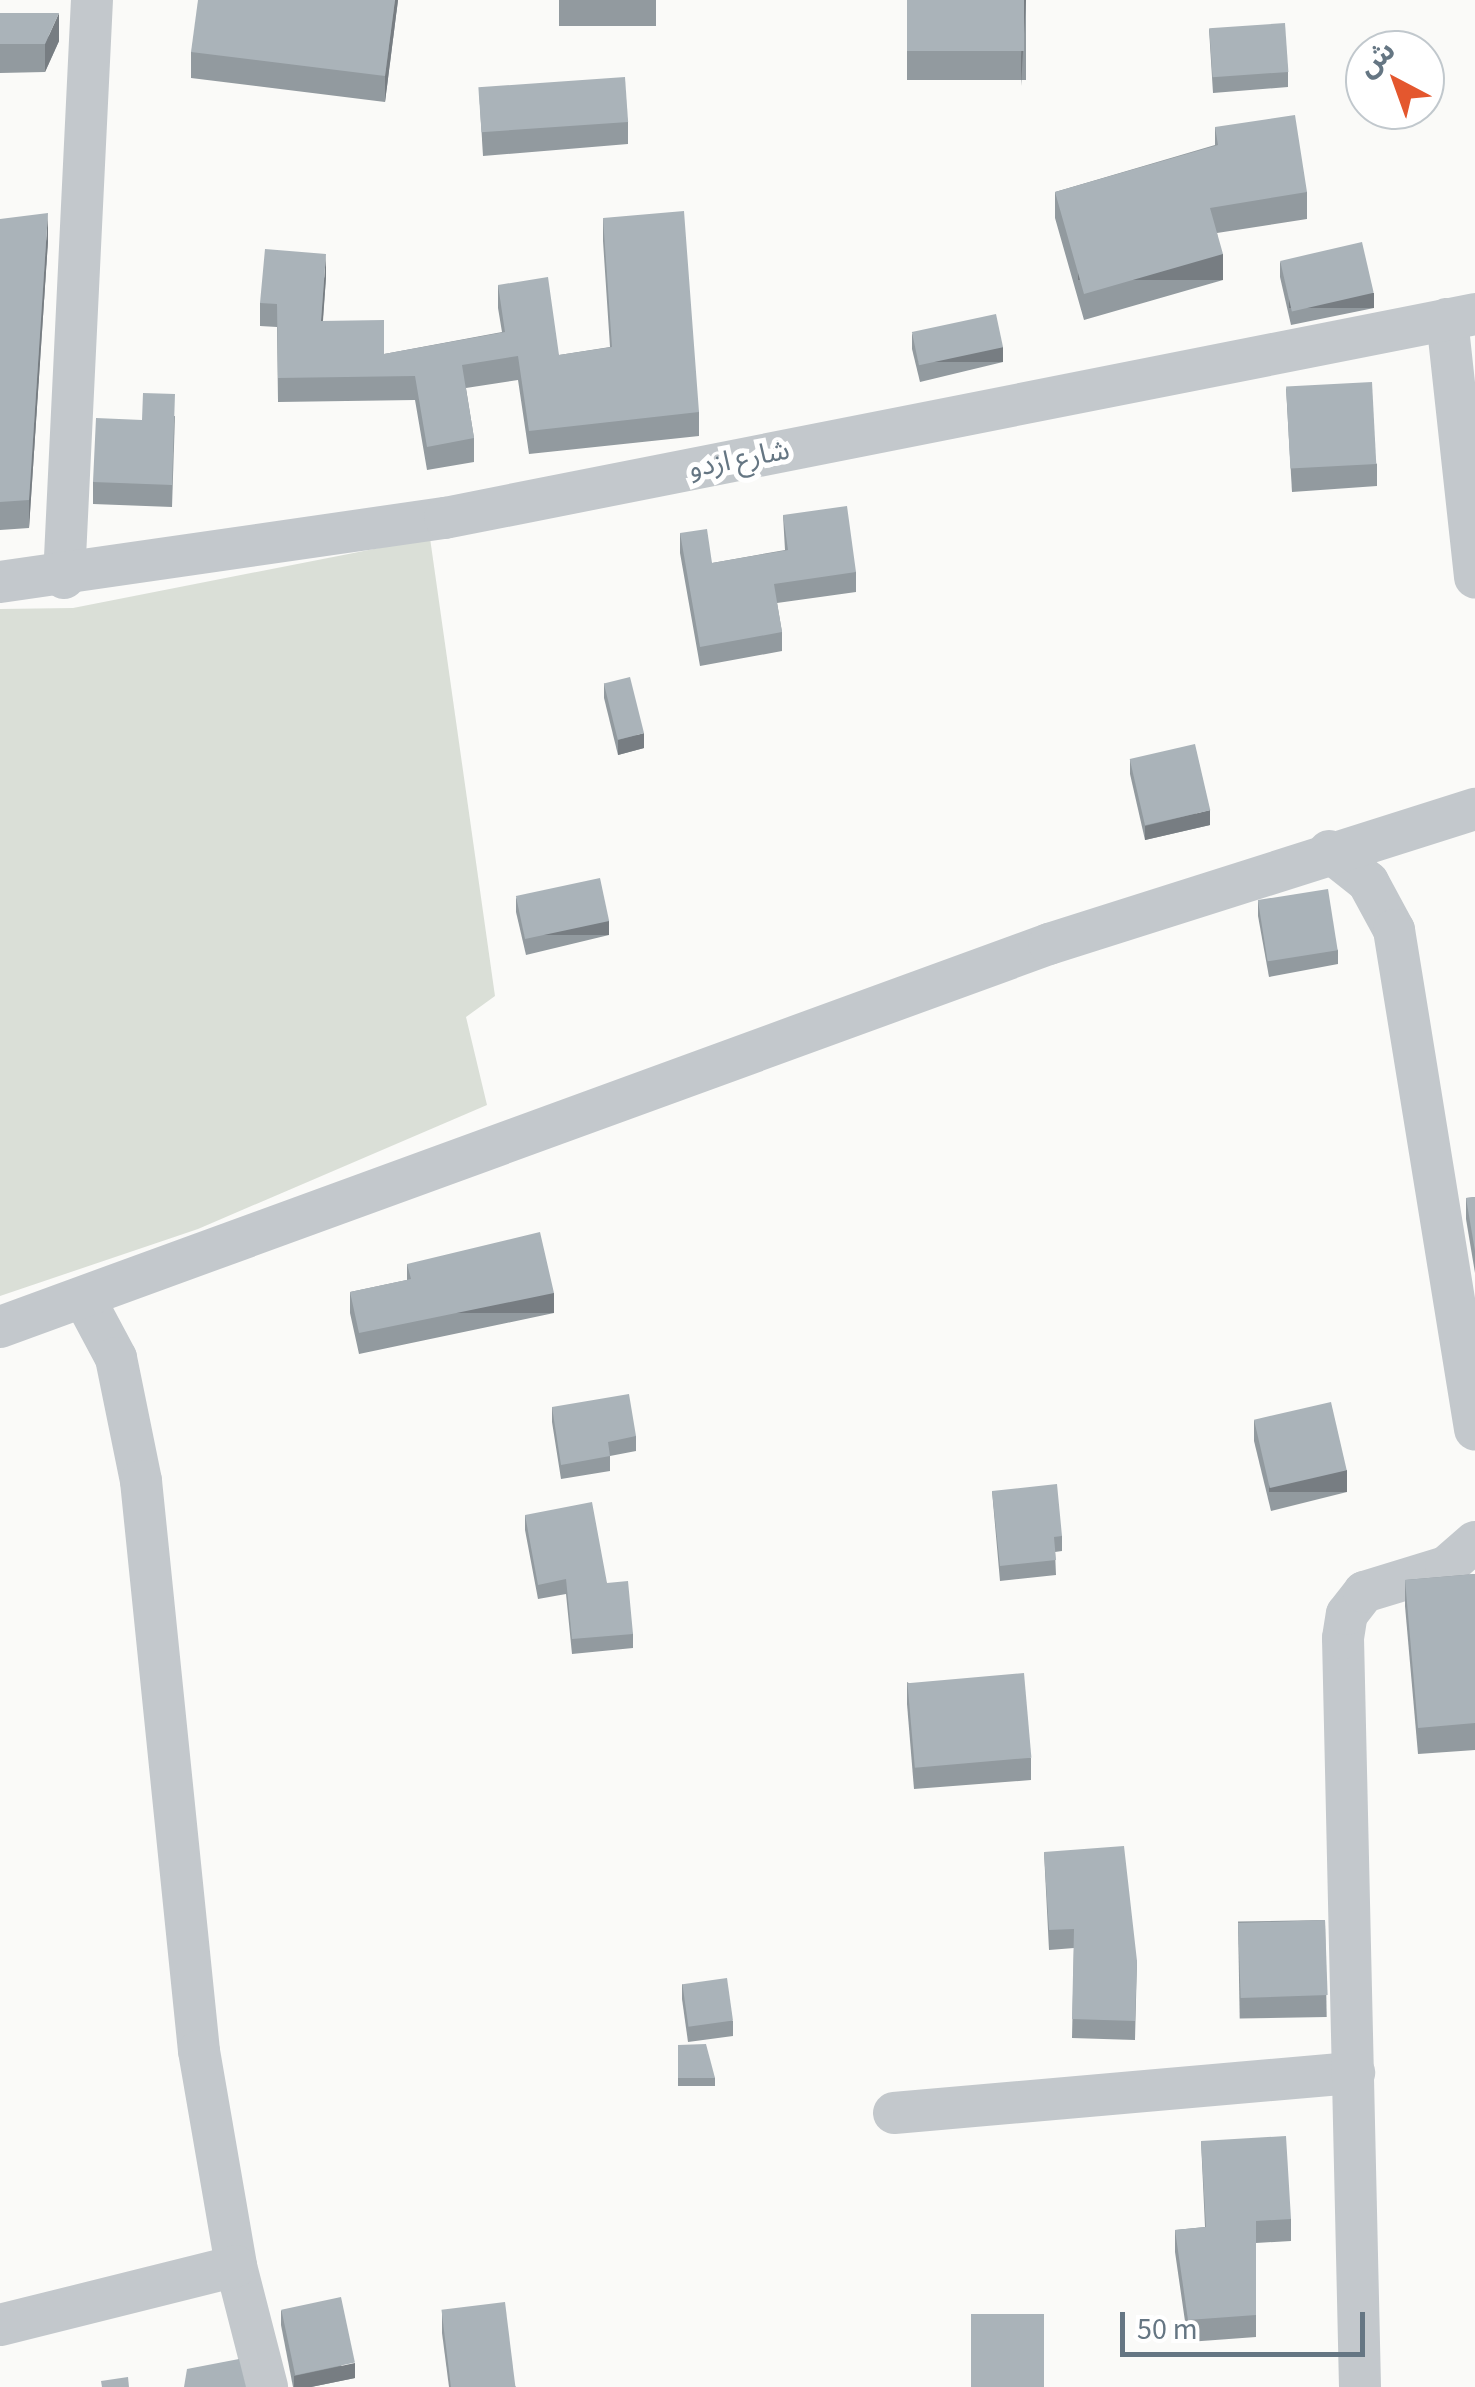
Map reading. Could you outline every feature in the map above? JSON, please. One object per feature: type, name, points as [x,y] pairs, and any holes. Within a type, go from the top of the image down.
[{"type":"street","points":[[64,578],[92,0]]},
{"type":"street","points":[[1461,317],[1475,577]]},
{"type":"street","name":"شارع ازدو","points":[[0,582],[64,578],[444,518],[1461,317]]},
{"type":"street","points":[[0,1326],[827,1023],[1329,851],[1475,809]]},
{"type":"street","points":[[1329,851],[1368,882],[1394,930],[1475,1429]]},
{"type":"street","points":[[84,1298],[116,1358],[141,1481],[184,1932],[236,2266],[267,2387]]},
{"type":"street","points":[[1360,2387],[1347,1614],[1364,1592],[1446,1567],[1475,1542]]},
{"type":"street","points":[[894,2113],[1354,2072]]},
{"type":"street","points":[[0,2326],[236,2266]]},
{"type":"shaded area","points":[[430,538],[495,996],[466,1017],[487,1105],[198,1229],[0,1296],[0,609],[73,608]]},
{"type":"building","points":[[198,0],[395,0],[385,76],[191,52]]},
{"type":"building","points":[[907,0],[1024,0],[1024,51],[907,51]]},
{"type":"building","points":[[0,13],[59,13],[45,44],[0,44]]},
{"type":"building","points":[[1285,23],[1288,72],[1213,77],[1209,28]]},
{"type":"building","points":[[625,77],[628,122],[481,132],[478,87]]},
{"type":"building","points":[[1295,115],[1307,192],[1210,208],[1223,254],[1084,294],[1055,192],[1218,145],[1215,127]]},
{"type":"building","points":[[684,211],[699,412],[529,431],[518,356],[462,365],[474,438],[427,447],[415,376],[278,378],[277,304],[260,303],[265,249],[326,254],[321,321],[384,320],[384,354],[505,332],[498,285],[548,277],[559,355],[612,347],[603,218]]},
{"type":"building","points":[[48,213],[29,500],[0,502],[0,219]]},
{"type":"building","points":[[1362,242],[1374,293],[1292,312],[1280,261]]},
{"type":"building","points":[[996,314],[1003,347],[919,365],[912,332]]},
{"type":"building","points":[[1372,382],[1376,464],[1290,468],[1286,387]]},
{"type":"building","points":[[143,393],[175,394],[172,485],[93,482],[96,418],[142,420]]},
{"type":"building","points":[[847,506],[856,572],[774,584],[782,632],[700,647],[680,533],[707,529],[712,563],[788,550],[783,515]]},
{"type":"building","points":[[630,677],[644,733],[618,740],[604,684]]},
{"type":"building","points":[[1195,744],[1210,810],[1145,825],[1130,759]]},
{"type":"building","points":[[600,878],[609,921],[525,939],[516,896]]},
{"type":"building","points":[[1328,889],[1338,950],[1268,961],[1258,900]]},
{"type":"building","points":[[1475,1197],[1475,1251],[1466,1198]]},
{"type":"building","points":[[540,1232],[554,1293],[359,1333],[350,1292],[411,1279],[407,1264]]},
{"type":"building","points":[[629,1394],[636,1436],[608,1442],[610,1456],[561,1465],[552,1407]]},
{"type":"building","points":[[1331,1402],[1347,1470],[1270,1488],[1254,1420]]},
{"type":"building","points":[[1057,1484],[1062,1536],[1054,1537],[1056,1560],[1000,1566],[992,1491]]},
{"type":"building","points":[[592,1502],[607,1583],[628,1581],[633,1634],[572,1639],[566,1579],[538,1585],[525,1515]]},
{"type":"building","points":[[1475,1574],[1475,1723],[1418,1728],[1405,1580]]},
{"type":"building","points":[[1024,1673],[1031,1758],[915,1768],[907,1683]]},
{"type":"building","points":[[1124,1846],[1137,1961],[1135,2021],[1072,2019],[1074,1929],[1049,1930],[1044,1852]]},
{"type":"building","points":[[1325,1920],[1328,1995],[1241,1998],[1238,1923]]},
{"type":"building","points":[[727,1978],[733,2021],[688,2027],[682,1984]]},
{"type":"building","points":[[706,2044],[715,2078],[678,2078],[678,2045]]},
{"type":"building","points":[[1286,2136],[1291,2219],[1256,2221],[1256,2315],[1188,2320],[1175,2230],[1206,2227],[1201,2141]]},
{"type":"building","points":[[341,2297],[355,2363],[295,2375],[281,2310]]},
{"type":"building","points":[[505,2302],[515,2387],[451,2387],[441,2310]]},
{"type":"building","points":[[971,2314],[1044,2314],[1044,2387],[971,2387]]},
{"type":"building","points":[[239,2359],[246,2387],[184,2387],[187,2369]]},
{"type":"building","points":[[128,2377],[129,2387],[102,2387],[101,2381]]}]
